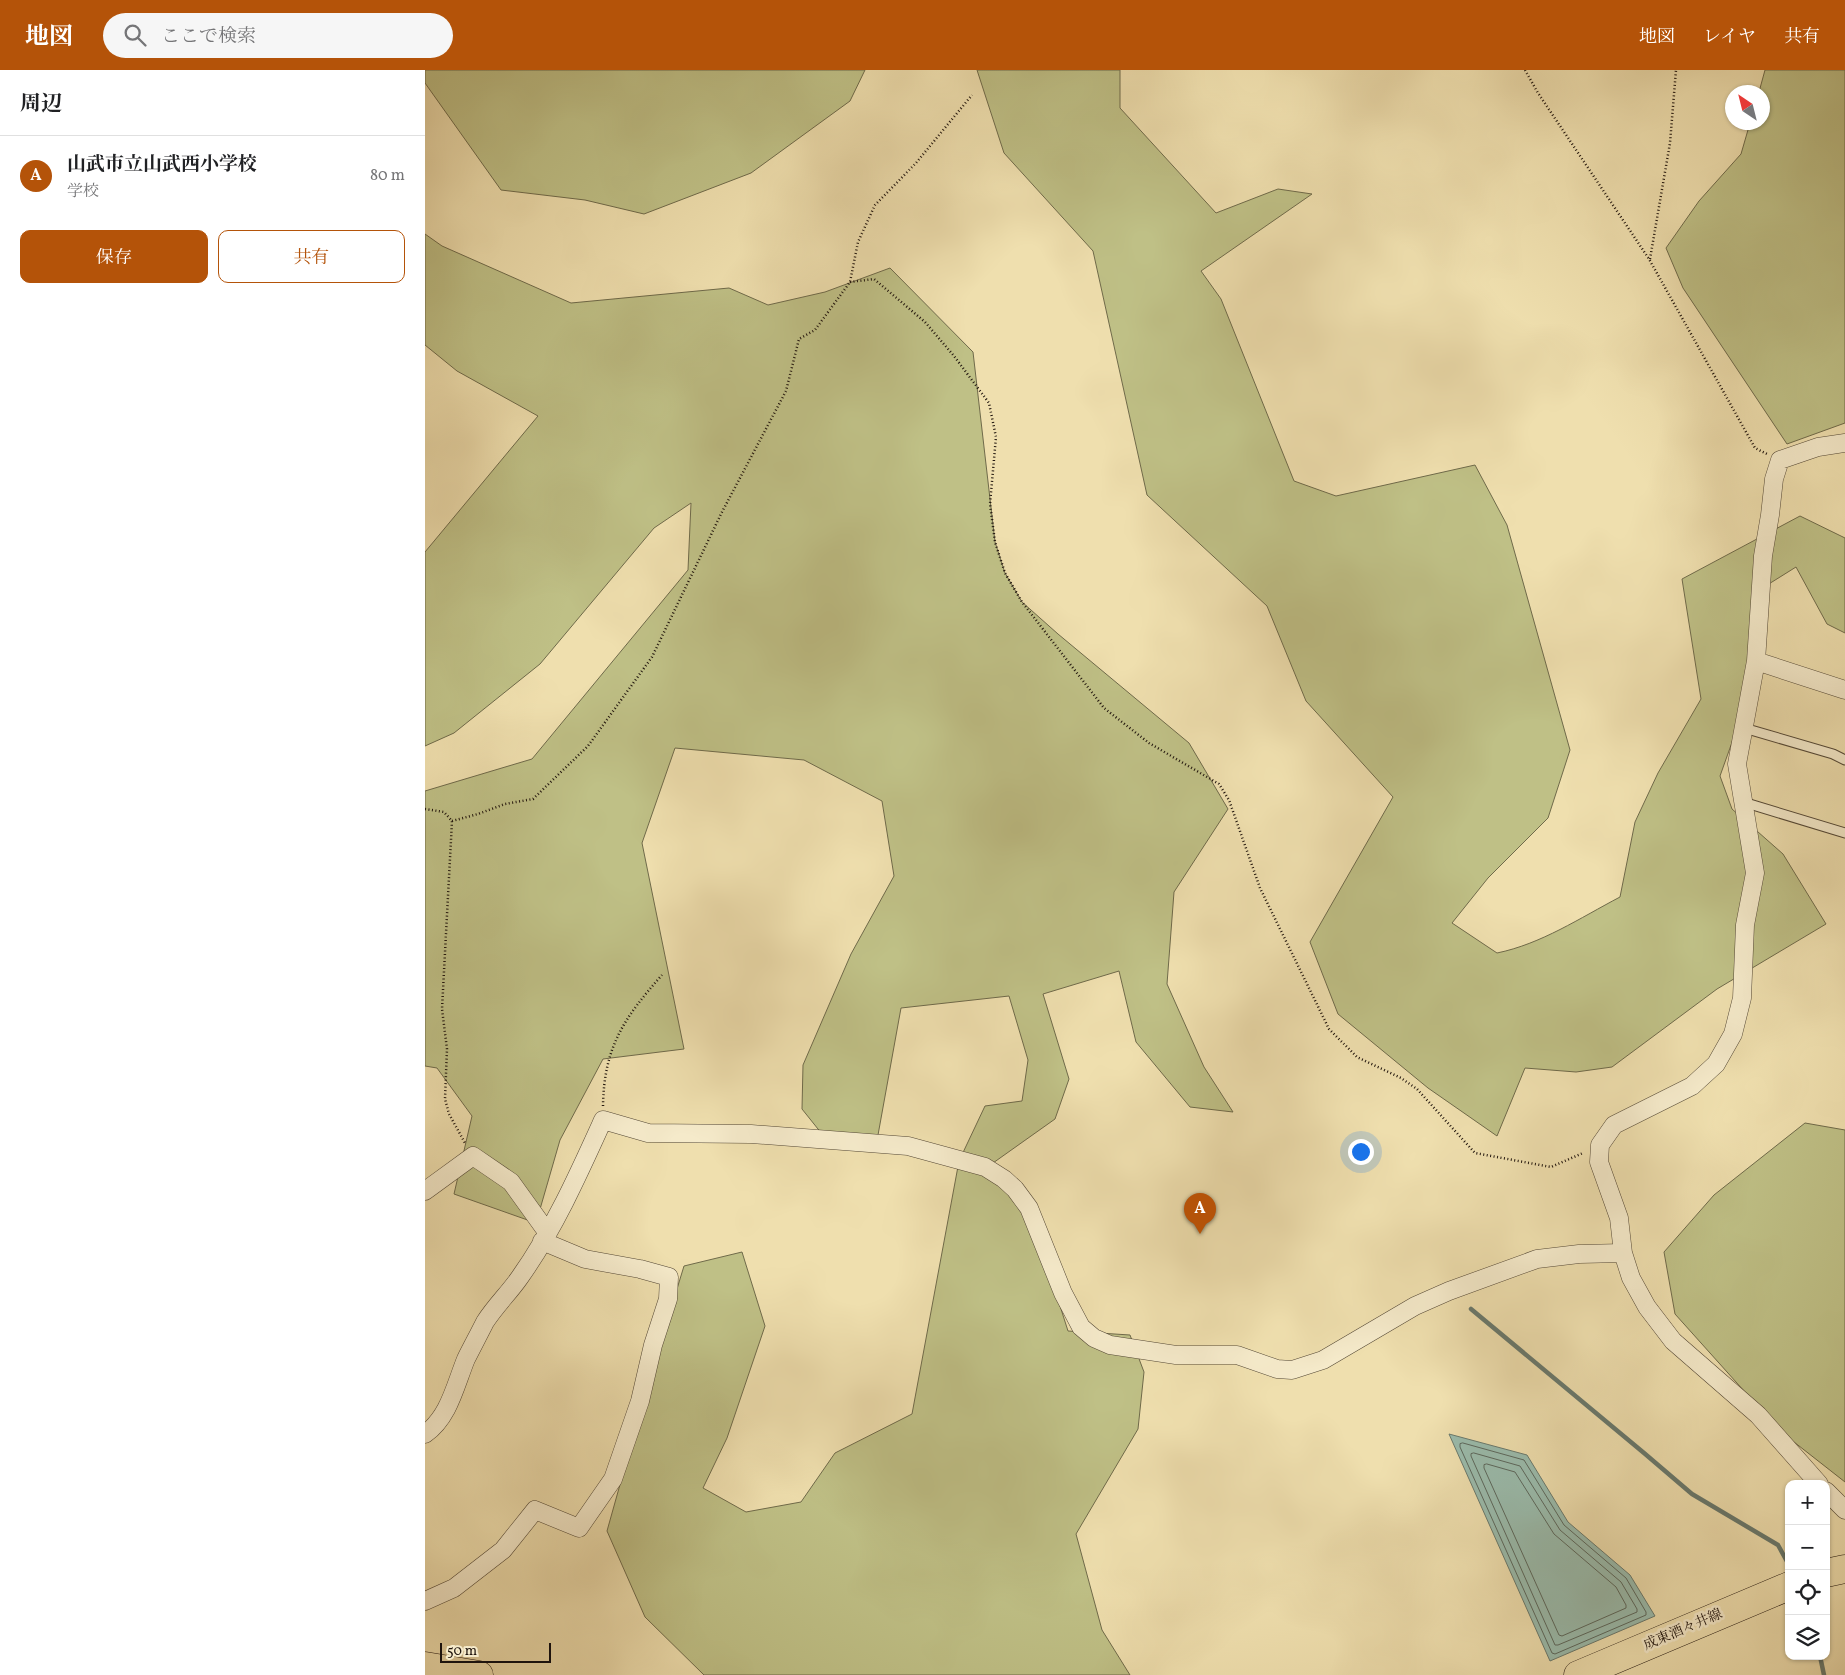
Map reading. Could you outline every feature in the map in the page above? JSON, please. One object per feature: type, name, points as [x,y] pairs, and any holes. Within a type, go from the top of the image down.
[{"type":"main road","points":[[1830,1572],[1845,1569]]},
{"type":"main road","name":"成東酒々井線","points":[[1578,1675],[1785,1588]]},
{"type":"main road","points":[[425,1666],[479,1675]]},
{"type":"street","points":[[1815,1480],[1758,1415],[1673,1341],[1647,1306],[1631,1278],[1623,1253],[1619,1218],[1599,1162],[1600,1145],[1614,1125],[1692,1086],[1715,1064],[1733,1034],[1742,998],[1745,925],[1755,873],[1737,764],[1756,661],[1763,556],[1774,479],[1780,460],[1818,447],[1845,443]]},
{"type":"street","points":[[1756,661],[1845,690]]},
{"type":"street","points":[[425,1434],[438,1424],[445,1413],[467,1357],[487,1320],[520,1277],[545,1237],[577,1178],[603,1120],[648,1133],[751,1134],[908,1146],[985,1167],[1004,1179],[1015,1189],[1029,1208],[1063,1293],[1081,1327],[1094,1338],[1110,1345],[1176,1355],[1237,1355],[1277,1369],[1292,1370],[1323,1360],[1415,1306],[1449,1291],[1537,1259],[1579,1254],[1623,1253]]},
{"type":"street","points":[[425,1191],[473,1156],[511,1182],[545,1237],[585,1259],[640,1269],[669,1277],[668,1299],[653,1345],[640,1401],[613,1479],[579,1528],[535,1510],[503,1550],[454,1588],[425,1602]]},
{"type":"street","points":[[1830,1495],[1845,1510]]},
{"type":"lane","points":[[1744,728],[1833,754],[1845,760]]},
{"type":"lane","points":[[1743,802],[1845,832]]},
{"type":"path","points":[[1525,70],[1538,93],[1649,260],[1755,448],[1780,460]]},
{"type":"path","points":[[1649,260],[1671,143],[1676,70]]},
{"type":"path","points":[[452,821],[505,804],[533,799],[589,746],[652,657],[785,391],[799,339],[815,330],[850,282],[857,242],[875,205],[915,163],[972,95]]},
{"type":"path","points":[[850,282],[874,279],[919,316],[955,356],[989,403],[995,437],[991,504],[995,542],[1005,573],[1022,602],[1104,708],[1149,743],[1219,784],[1229,800],[1261,888],[1329,1029],[1357,1057],[1401,1078],[1417,1089],[1475,1152],[1551,1167],[1600,1145]]},
{"type":"path","points":[[425,809],[444,812],[452,821],[442,1009],[447,1049],[445,1099],[449,1114],[473,1156]]},
{"type":"path","points":[[603,1120],[603,1081],[613,1044],[638,1003],[663,975]]},
{"type":"green space","points":[[425,70],[865,70],[850,101],[751,173],[644,214],[585,200],[501,190],[425,83]]},
{"type":"green space","points":[[977,70],[1120,70],[1120,108],[1216,213],[1278,189],[1312,194],[1201,271],[1221,299],[1294,481],[1336,496],[1475,465],[1507,525],[1570,750],[1548,818],[1488,878],[1452,923],[1497,953],[1545,937],[1620,897],[1635,822],[1658,773],[1701,699],[1682,579],[1800,516],[1845,538],[1845,633],[1827,624],[1796,567],[1764,587],[1746,703],[1720,776],[1732,809],[1783,854],[1826,924],[1717,989],[1612,1067],[1576,1072],[1525,1068],[1497,1136],[1428,1088],[1338,1014],[1310,942],[1393,797],[1306,701],[1267,606],[1147,495],[1093,251],[1004,153]]},
{"type":"green space","points":[[1765,70],[1845,70],[1845,423],[1787,444],[1683,288],[1666,248],[1699,201],[1741,154],[1748,130],[1770,130],[1770,85],[1761,85]]},
{"type":"green space","points":[[425,234],[442,246],[571,303],[729,288],[768,305],[825,292],[890,268],[973,352],[995,542],[1005,573],[1022,602],[1189,743],[1228,809],[1174,892],[1167,984],[1204,1067],[1233,1112],[1190,1107],[1136,1042],[1119,971],[1043,994],[1069,1079],[1055,1119],[993,1163],[1032,1218],[1068,1331],[1130,1335],[1144,1372],[1138,1429],[1076,1534],[1102,1630],[1130,1675],[704,1675],[645,1617],[607,1531],[651,1374],[684,1266],[742,1252],[765,1326],[727,1438],[703,1488],[746,1512],[801,1502],[835,1453],[912,1414],[959,1161],[985,1106],[1022,1101],[1028,1060],[1009,996],[901,1008],[878,1135],[826,1139],[802,1109],[803,1065],[851,954],[894,876],[882,801],[804,760],[675,748],[642,843],[684,1049],[603,1059],[560,1140],[536,1223],[454,1194],[472,1116],[437,1068],[425,1066],[425,791],[532,759],[688,570],[691,503],[654,528],[540,664],[454,733],[425,746],[425,552],[538,416],[457,371],[425,345]]},
{"type":"green space","points":[[1805,1123],[1845,1130],[1845,1482],[1780,1431],[1675,1314],[1664,1252],[1714,1195]]},
{"type":"water","points":[[1449,1434],[1527,1455],[1568,1522],[1630,1575],[1655,1616],[1550,1661]]},
{"type":"waterway","points":[[1471,1309],[1692,1494],[1778,1545],[1785,1558]]},
{"type":"waterway","points":[[1821,1660],[1824,1675]]},
{"type":"place","name":"山武市立山武西小学校","points":[[1200,1234]]}]
